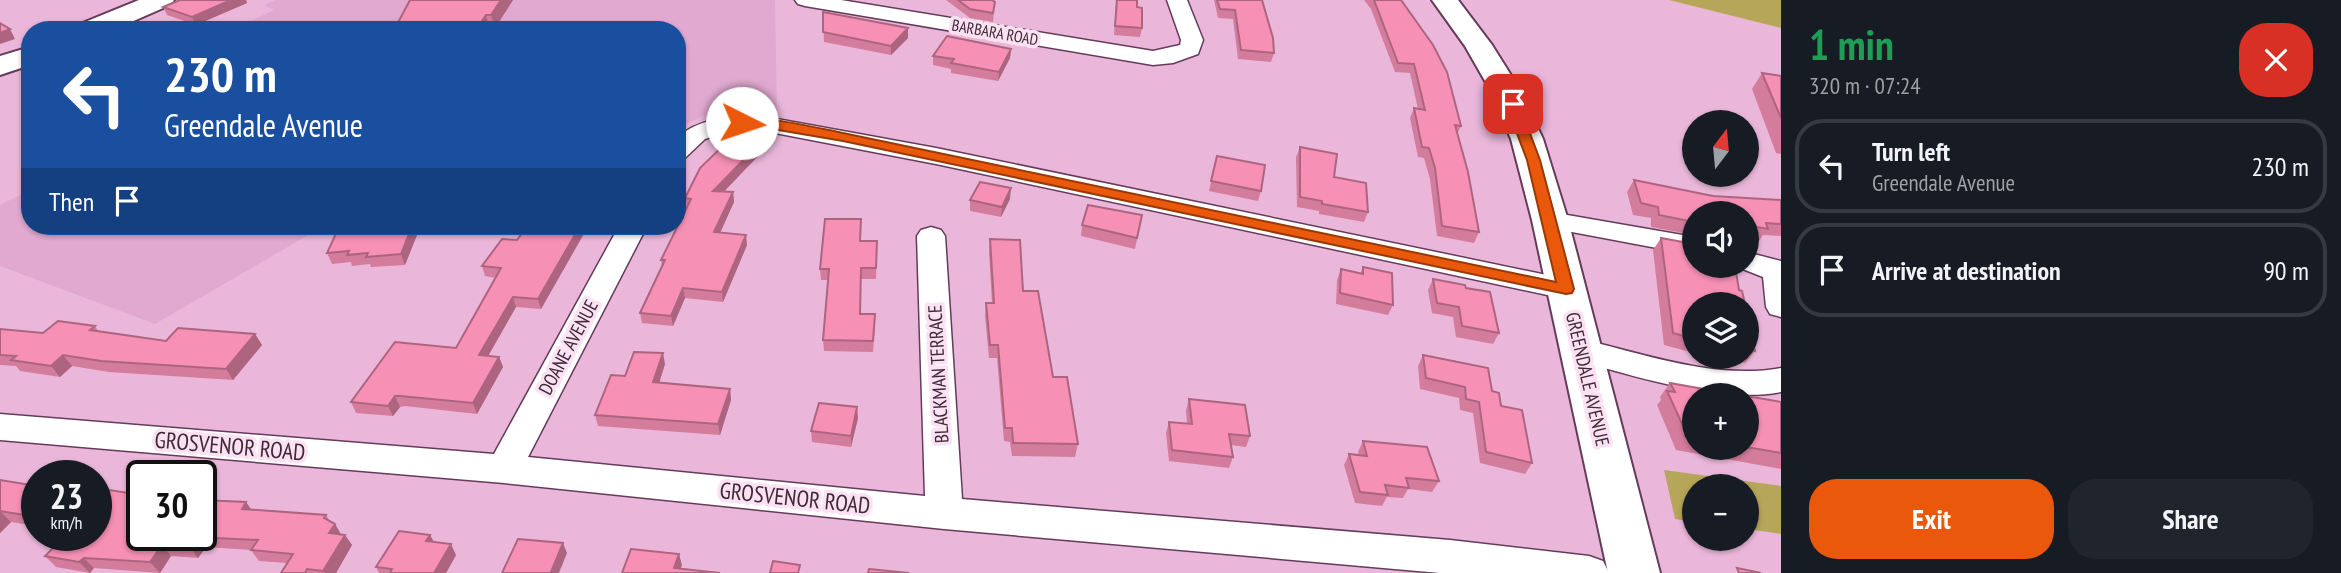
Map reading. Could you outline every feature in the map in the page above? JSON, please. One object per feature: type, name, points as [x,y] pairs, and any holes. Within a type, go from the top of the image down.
[{"type":"main road","points":[[112,21],[162,0]]},
{"type":"main road","name":"GREENDALE AVENUE","points":[[1445,0],[1478,45],[1513,104],[1527,139],[1550,220],[1634,573]]},
{"type":"main road","points":[[0,66],[21,58]]},
{"type":"street","name":"BARBARA ROAD","points":[[805,0],[893,7],[1107,53],[1153,58],[1173,57],[1190,49],[1192,40],[1177,0]]},
{"type":"street","points":[[686,143],[696,134],[725,124],[760,123],[845,137],[1566,289]]},
{"type":"street","points":[[1550,220],[1682,244]]},
{"type":"street","name":"DOANE AVENUE","points":[[504,469],[628,235]]},
{"type":"street","name":"BLACKMAN TERRACE","points":[[931,236],[944,513]]},
{"type":"street","points":[[1759,265],[1780,271],[1776,280],[1781,307]]},
{"type":"street","points":[[1581,351],[1734,383],[1767,384],[1781,380]]},
{"type":"street","name":"GROSVENOR ROAD","points":[[0,427],[504,469],[944,513],[1450,557],[1589,573]]},
{"type":"shaded area","points":[[276,0],[775,0],[777,112],[737,109],[703,116],[686,124],[686,21],[251,21],[274,10],[264,5]]},
{"type":"shaded area","points":[[1669,0],[1781,0],[1781,28]]},
{"type":"shaded area","points":[[21,194],[21,235],[308,235],[155,324],[0,266],[0,205]]},
{"type":"shaded area","points":[[1664,470],[1693,474],[1682,474],[1682,520],[1675,519]]},
{"type":"shaded area","points":[[1759,483],[1781,486],[1781,534],[1759,531]]},
{"type":"building","points":[[180,0],[231,0],[192,17],[163,7]]},
{"type":"building","points":[[410,0],[501,0],[491,15],[486,15],[482,21],[399,21]]},
{"type":"building","points":[[958,0],[992,0],[995,2],[993,13],[970,9]]},
{"type":"building","points":[[1117,0],[1137,0],[1137,7],[1142,8],[1142,28],[1115,26]]},
{"type":"building","points":[[1217,0],[1262,0],[1273,38],[1274,53],[1241,50],[1235,10],[1220,9]]},
{"type":"building","points":[[1374,0],[1401,0],[1433,45],[1447,72],[1461,126],[1455,125],[1468,172],[1479,232],[1442,226],[1435,168],[1429,148],[1422,147],[1414,108],[1425,110],[1414,64],[1398,63]]},
{"type":"building","points":[[823,12],[908,28],[891,46],[823,32]]},
{"type":"building","points":[[0,23],[10,29],[0,33]]},
{"type":"building","points":[[947,36],[1011,49],[999,72],[951,63],[954,59],[933,56]]},
{"type":"building","points":[[1762,73],[1781,76],[1781,118]]},
{"type":"building","points":[[732,137],[759,144],[713,191],[733,192],[714,232],[746,235],[722,292],[683,288],[671,316],[640,313],[665,260],[661,260],[673,235],[686,235],[686,209],[691,199],[686,196],[700,168]]},
{"type":"building","points":[[1300,147],[1337,154],[1334,177],[1366,183],[1368,212],[1300,197]]},
{"type":"building","points":[[1217,156],[1265,165],[1261,191],[1211,181]]},
{"type":"building","points":[[1634,180],[1713,196],[1781,200],[1781,224],[1766,223],[1768,229],[1759,227],[1759,201],[1682,201],[1682,220],[1659,215],[1658,207],[1641,203]]},
{"type":"building","points":[[980,182],[1011,188],[1002,207],[970,200]]},
{"type":"building","points":[[1088,205],[1142,215],[1137,238],[1082,225]]},
{"type":"building","points":[[825,219],[861,219],[860,241],[877,241],[876,268],[861,268],[860,314],[875,314],[873,341],[823,340],[829,269],[820,269]]},
{"type":"building","points":[[335,235],[408,235],[401,254],[366,257],[368,253],[327,253]]},
{"type":"building","points":[[521,235],[575,235],[538,299],[513,297],[479,355],[499,357],[473,403],[400,396],[395,396],[388,406],[351,402],[395,342],[456,348],[501,268],[482,266],[502,239],[517,240]]},
{"type":"building","points":[[1661,238],[1682,242],[1682,278],[1737,278],[1739,290],[1742,292],[1682,292],[1682,336],[1673,333]]},
{"type":"building","points":[[990,239],[1020,240],[1023,291],[1038,291],[1053,377],[1067,377],[1078,444],[1013,443],[1012,428],[1005,428],[998,345],[990,345],[986,303],[994,303]]},
{"type":"building","points":[[1363,267],[1392,273],[1393,305],[1340,293],[1341,269],[1363,274]]},
{"type":"building","points":[[1433,279],[1490,292],[1499,333],[1462,326],[1459,307],[1437,303]]},
{"type":"building","points":[[58,321],[95,326],[90,330],[166,341],[178,328],[255,334],[226,369],[101,361],[63,355],[51,366],[11,360],[16,356],[0,355],[0,329],[43,333]]},
{"type":"building","points":[[634,352],[663,353],[653,382],[730,389],[718,424],[595,415],[611,375],[625,376]]},
{"type":"building","points":[[1423,355],[1488,368],[1492,391],[1499,393],[1501,406],[1522,410],[1532,463],[1486,452],[1479,402],[1466,399],[1465,387],[1426,378]]},
{"type":"building","points":[[1670,383],[1682,385],[1682,424],[1667,391],[1675,392]]},
{"type":"building","points":[[1759,398],[1781,402],[1781,453],[1759,449]]},
{"type":"building","points":[[1189,399],[1245,405],[1250,436],[1229,434],[1233,457],[1172,450],[1169,422],[1192,424]]},
{"type":"building","points":[[819,403],[857,407],[851,436],[811,431]]},
{"type":"building","points":[[1363,441],[1427,447],[1439,481],[1406,478],[1409,488],[1385,485],[1388,495],[1360,492],[1349,454],[1367,456]]},
{"type":"building","points":[[0,480],[21,483],[21,514],[0,511]]},
{"type":"building","points":[[112,490],[126,493],[126,551],[158,551],[150,562],[84,558],[79,562],[45,556],[50,551],[112,551]]},
{"type":"building","points":[[217,501],[246,502],[242,509],[326,515],[324,518],[335,524],[329,533],[345,535],[323,571],[307,569],[305,573],[281,573],[293,554],[251,550],[258,540],[217,538]]},
{"type":"building","points":[[399,531],[430,535],[426,541],[451,544],[434,573],[390,573],[392,569],[376,567]]},
{"type":"building","points":[[518,539],[563,543],[551,572],[557,573],[502,573]]},
{"type":"building","points":[[631,549],[679,554],[674,568],[720,573],[622,573]]},
{"type":"building","points":[[773,561],[800,565],[798,573],[770,573]]},
{"type":"building","points":[[1737,568],[1761,573],[1739,573]]},
{"type":"building","points":[[869,569],[909,573],[868,573]]},
{"type":"route","points":[[742,123],[819,132],[1566,289],[1534,160],[1513,104]]}]
